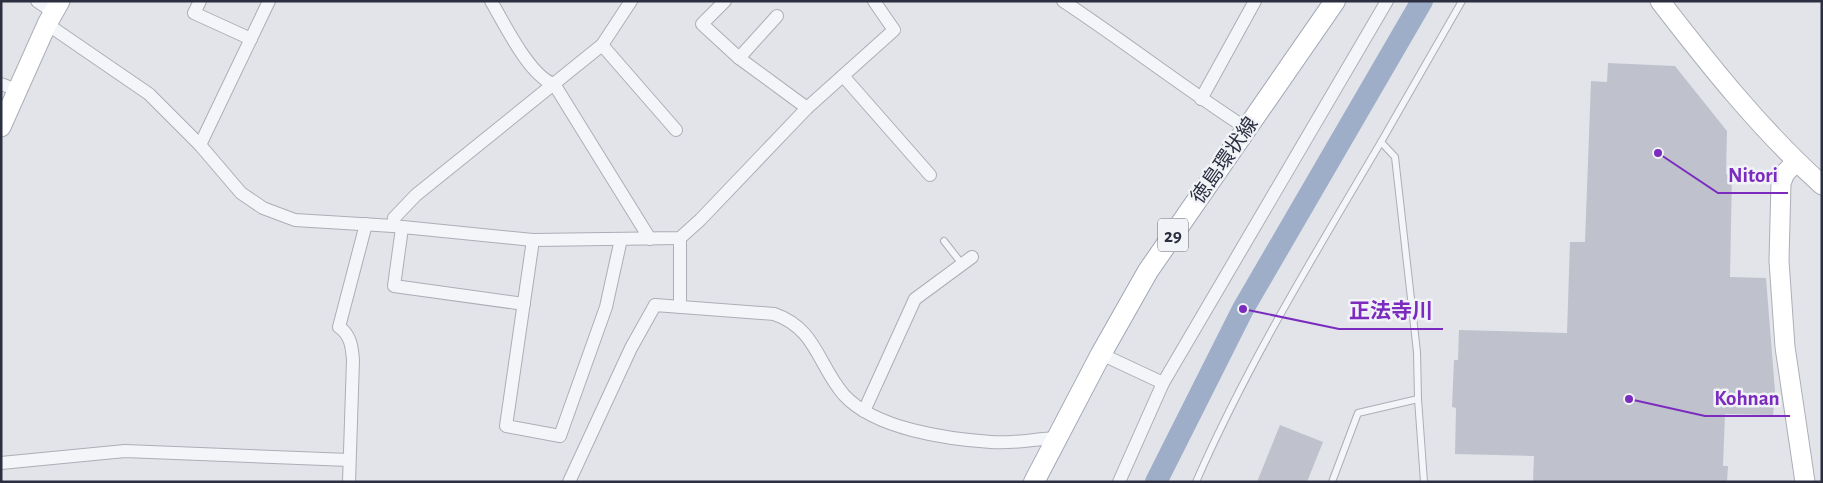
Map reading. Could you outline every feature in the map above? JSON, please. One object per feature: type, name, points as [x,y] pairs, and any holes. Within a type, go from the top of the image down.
[{"type":"main road","name":"徳島環状線","points":[[1034,482],[1101,354],[1148,271],[1335,1]]},
{"type":"street","points":[[37,1],[54,12],[149,94],[200,145],[241,193],[263,208],[295,220],[366,224],[533,240],[680,238],[700,220],[807,108],[844,77],[894,30],[874,1]]},
{"type":"street","points":[[200,1],[194,13],[251,39]]},
{"type":"street","points":[[200,145],[269,1]]},
{"type":"street","points":[[491,1],[532,65],[546,82],[554,84],[650,239]]},
{"type":"street","points":[[524,304],[394,286],[397,227],[394,218],[416,195],[602,45],[631,1]]},
{"type":"street","points":[[725,1],[702,24],[739,58],[807,108]]},
{"type":"street","points":[[1063,1],[1104,28],[1201,99],[1246,128]]},
{"type":"street","points":[[1201,99],[1255,1]]},
{"type":"street","points":[[1119,482],[1163,383],[1387,1]]},
{"type":"street","points":[[1660,1],[1716,72],[1796,162],[1822,185]]},
{"type":"street","points":[[1,127],[9,87],[54,12]]},
{"type":"street","points":[[739,58],[777,16]]},
{"type":"street","points":[[602,45],[676,130]]},
{"type":"street","points":[[844,77],[930,175]]},
{"type":"street","points":[[1796,162],[1785,173],[1781,183],[1779,261],[1785,347],[1805,482]]},
{"type":"street","points":[[349,482],[353,360],[351,344],[345,331],[339,327],[366,224]]},
{"type":"street","points":[[680,238],[680,307]]},
{"type":"street","points":[[533,240],[506,426],[560,436],[606,307],[621,239]]},
{"type":"street","points":[[864,410],[915,299],[967,260]]},
{"type":"street","points":[[568,482],[630,348],[655,305],[774,314],[789,319],[798,326],[819,353],[843,394],[864,410],[900,427],[950,437],[992,442],[1056,438]]},
{"type":"street","points":[[1101,354],[1163,383]]},
{"type":"street","points":[[1,463],[125,451],[349,460]]},
{"type":"lane","points":[[1196,482],[1220,428],[1266,338],[1462,1]]},
{"type":"lane","points":[[1381,142],[1395,157],[1417,352],[1418,399],[1424,482]]},
{"type":"lane","points":[[944,241],[967,260]]},
{"type":"lane","points":[[1332,482],[1358,413],[1418,399]]},
{"type":"building","points":[[1608,63],[1675,66],[1727,131],[1726,174],[1732,174],[1730,277],[1766,278],[1776,404],[1774,404],[1773,415],[1725,414],[1723,466],[1728,466],[1727,482],[1533,482],[1534,456],[1455,454],[1456,408],[1452,407],[1454,360],[1458,360],[1459,330],[1567,333],[1570,242],[1585,242],[1591,81],[1607,82]]},
{"type":"building","points":[[1280,425],[1323,442],[1307,482],[1257,482]]},
{"type":"waterway","points":[[1156,482],[1243,309],[1422,1]]},
{"type":"place","name":"Nitori","points":[[1658,153]]},
{"type":"place","name":"正法寺川","points":[[1243,309]]},
{"type":"place","name":"Kohnan","points":[[1629,399]]}]
